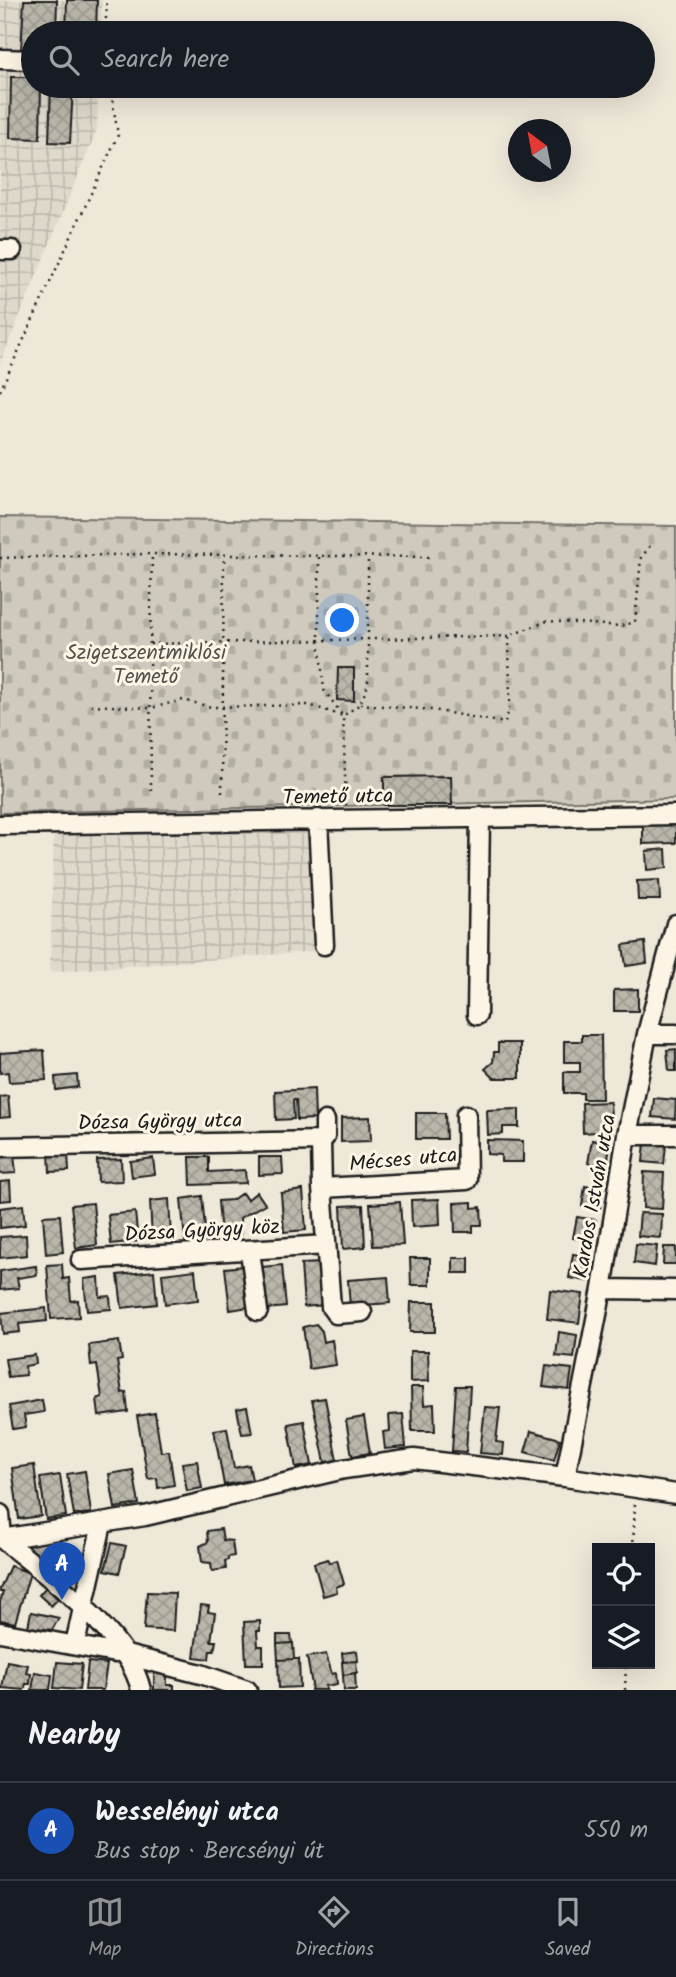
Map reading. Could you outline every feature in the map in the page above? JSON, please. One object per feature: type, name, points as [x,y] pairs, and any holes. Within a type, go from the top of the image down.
[{"type":"street","points":[[0,59],[21,60]]},
{"type":"street","name":"Temető utca","points":[[0,825],[676,815]]},
{"type":"street","points":[[477,1015],[480,817]]},
{"type":"street","points":[[318,819],[324,945]]},
{"type":"street","name":"Kardos István utca","points":[[565,1477],[602,1289],[627,1135],[647,1034],[676,924]]},
{"type":"street","points":[[647,1034],[676,1034]]},
{"type":"street","name":"Mécses utca","points":[[322,1188],[467,1180],[466,1115]]},
{"type":"street","points":[[325,1121],[325,1137],[321,1141],[322,1188],[333,1312],[362,1312]]},
{"type":"street","points":[[627,1135],[676,1135]]},
{"type":"street","name":"Dózsa György utca","points":[[0,1147],[321,1141]]},
{"type":"street","name":"Dózsa György köz","points":[[81,1260],[326,1245]]},
{"type":"street","points":[[250,1251],[258,1311]]},
{"type":"street","points":[[602,1289],[676,1290]]},
{"type":"street","points":[[1,1538],[102,1524],[169,1511],[344,1469],[414,1459],[565,1477],[676,1494]]},
{"type":"street","points":[[0,1514],[1,1538],[111,1635],[138,1676],[141,1690]]},
{"type":"street","points":[[75,1644],[102,1524]]},
{"type":"street","points":[[0,1632],[121,1654],[201,1674],[247,1690]]},
{"type":"path","points":[[106,21],[107,0]]},
{"type":"path","points":[[0,391],[118,135],[112,98]]},
{"type":"path","points":[[150,644],[509,636],[547,621],[621,626],[635,622],[641,558],[650,546]]},
{"type":"path","points":[[151,791],[152,555]]},
{"type":"path","points":[[0,558],[152,555],[430,557]]},
{"type":"path","points":[[222,793],[224,556]]},
{"type":"path","points":[[319,557],[319,640],[324,690],[343,716],[347,819]]},
{"type":"path","points":[[343,716],[360,704],[368,685],[368,557]]},
{"type":"path","points":[[360,704],[433,710],[505,723],[510,706],[509,636]]},
{"type":"path","points":[[91,705],[151,708],[183,700],[211,707],[309,705],[343,716]]},
{"type":"path","points":[[633,1543],[636,1488]]},
{"type":"path","points":[[625,1690],[626,1669]]},
{"type":"shaded area","points":[[0,0],[102,0],[101,21],[21,21],[21,98],[98,98],[97,130],[0,363]]},
{"type":"shaded area","points":[[316,820],[321,951],[50,972],[54,824]]},
{"type":"green space","name":"Szigetszentmiklósi Temető","points":[[0,517],[676,526],[676,799],[0,813]]},
{"type":"building","points":[[24,0],[57,0],[56,21],[23,21]]},
{"type":"building","points":[[67,0],[97,0],[96,21],[66,21]]},
{"type":"building","points":[[11,77],[21,77],[21,98],[41,98],[40,139],[10,138]]},
{"type":"building","points":[[51,98],[72,98],[70,143],[49,142]]},
{"type":"building","points":[[338,668],[354,668],[354,701],[337,700]]},
{"type":"building","points":[[451,776],[452,805],[384,805],[384,777]]},
{"type":"building","points":[[676,824],[676,843],[643,844],[643,825]]},
{"type":"building","points":[[666,849],[667,868],[647,870],[646,851]]},
{"type":"building","points":[[659,880],[660,900],[638,900],[637,881]]},
{"type":"building","points":[[645,942],[647,963],[626,966],[623,945]]},
{"type":"building","points":[[638,989],[638,1011],[614,1011],[614,990]]},
{"type":"building","points":[[582,1035],[601,1035],[602,1099],[583,1099],[583,1093],[564,1093],[564,1072],[580,1072],[580,1062],[564,1062],[564,1041],[582,1041]]},
{"type":"building","points":[[498,1043],[520,1043],[520,1078],[494,1078],[485,1069],[493,1062],[494,1052],[498,1052]]},
{"type":"building","points":[[676,1049],[676,1071],[669,1071],[667,1050]]},
{"type":"building","points":[[44,1050],[46,1080],[9,1082],[8,1072],[0,1073],[0,1053]]},
{"type":"building","points":[[77,1075],[78,1087],[56,1090],[55,1077]]},
{"type":"building","points":[[314,1089],[315,1119],[297,1120],[296,1100],[293,1100],[294,1119],[276,1120],[275,1091]]},
{"type":"building","points":[[8,1096],[10,1117],[0,1118],[0,1097]]},
{"type":"building","points":[[654,1098],[676,1100],[675,1119],[652,1117]]},
{"type":"building","points":[[610,1102],[612,1131],[583,1133],[582,1103]]},
{"type":"building","points":[[519,1109],[519,1127],[503,1127],[503,1134],[488,1135],[487,1110]]},
{"type":"building","points":[[416,1113],[445,1113],[446,1139],[416,1139]]},
{"type":"building","points":[[370,1117],[371,1141],[341,1142],[341,1118]]},
{"type":"building","points":[[487,1140],[523,1141],[523,1162],[501,1162],[501,1155],[487,1154]]},
{"type":"building","points":[[592,1140],[610,1143],[607,1167],[588,1163]]},
{"type":"building","points":[[645,1143],[666,1145],[664,1164],[643,1162]]},
{"type":"building","points":[[68,1152],[69,1171],[50,1172],[49,1153]]},
{"type":"building","points":[[14,1155],[16,1173],[0,1174],[0,1156]]},
{"type":"building","points":[[190,1157],[209,1157],[209,1172],[245,1170],[246,1183],[191,1185]]},
{"type":"building","points":[[259,1157],[282,1157],[283,1174],[259,1175]]},
{"type":"building","points":[[153,1158],[155,1174],[132,1177],[130,1161]]},
{"type":"building","points":[[121,1159],[122,1181],[98,1182],[97,1160]]},
{"type":"building","points":[[644,1172],[664,1173],[662,1209],[643,1208]]},
{"type":"building","points":[[10,1181],[11,1200],[0,1201],[0,1182]]},
{"type":"building","points":[[585,1186],[603,1189],[600,1208],[582,1206]]},
{"type":"building","points":[[303,1190],[306,1230],[284,1232],[281,1193]]},
{"type":"building","points":[[257,1192],[265,1204],[240,1218],[241,1235],[221,1236],[218,1201],[232,1200],[242,1193],[247,1200]]},
{"type":"building","points":[[202,1196],[206,1239],[185,1241],[181,1199]]},
{"type":"building","points":[[169,1199],[171,1238],[152,1239],[150,1201]]},
{"type":"building","points":[[439,1199],[440,1225],[412,1227],[411,1200]]},
{"type":"building","points":[[400,1202],[403,1245],[373,1246],[370,1204]]},
{"type":"building","points":[[472,1202],[472,1208],[481,1207],[482,1225],[473,1225],[473,1232],[455,1232],[454,1203]]},
{"type":"building","points":[[93,1203],[97,1245],[76,1248],[71,1205]]},
{"type":"building","points":[[23,1205],[25,1225],[0,1228],[0,1208]]},
{"type":"building","points":[[363,1205],[365,1247],[343,1249],[341,1206]]},
{"type":"building","points":[[135,1212],[138,1241],[111,1244],[108,1215]]},
{"type":"building","points":[[640,1213],[662,1214],[661,1238],[638,1236]]},
{"type":"building","points":[[60,1215],[63,1252],[46,1254],[43,1216]]},
{"type":"building","points":[[577,1217],[596,1220],[593,1242],[573,1238]]},
{"type":"building","points":[[26,1235],[27,1255],[0,1258],[0,1237]]},
{"type":"building","points":[[636,1244],[657,1246],[655,1266],[634,1263]]},
{"type":"building","points":[[664,1247],[676,1247],[676,1264],[663,1264]]},
{"type":"building","points":[[573,1254],[592,1257],[588,1281],[569,1278]]},
{"type":"building","points":[[410,1258],[430,1258],[430,1285],[411,1285]]},
{"type":"building","points":[[453,1258],[469,1258],[469,1273],[453,1273]]},
{"type":"building","points":[[321,1263],[324,1305],[304,1307],[301,1264]]},
{"type":"building","points":[[62,1264],[63,1279],[69,1278],[71,1301],[78,1300],[79,1317],[51,1319],[47,1265]]},
{"type":"building","points":[[282,1265],[286,1307],[266,1309],[262,1267]]},
{"type":"building","points":[[36,1266],[37,1275],[17,1278],[19,1288],[0,1290],[0,1271]]},
{"type":"building","points":[[244,1266],[249,1307],[230,1310],[225,1268]]},
{"type":"building","points":[[195,1270],[198,1300],[165,1304],[162,1274]]},
{"type":"building","points":[[154,1271],[157,1304],[122,1308],[118,1275]]},
{"type":"building","points":[[99,1277],[100,1297],[110,1296],[111,1309],[87,1311],[84,1279]]},
{"type":"building","points":[[388,1277],[390,1303],[350,1306],[348,1280]]},
{"type":"building","points":[[550,1290],[583,1294],[579,1323],[547,1319]]},
{"type":"building","points":[[411,1302],[435,1302],[435,1332],[410,1332]]},
{"type":"building","points":[[46,1308],[47,1321],[19,1324],[20,1332],[3,1334],[1,1313]]},
{"type":"building","points":[[316,1324],[322,1331],[324,1342],[332,1340],[336,1365],[309,1369],[303,1327]]},
{"type":"building","points":[[559,1332],[577,1335],[574,1358],[556,1356]]},
{"type":"building","points":[[119,1341],[122,1360],[117,1361],[122,1393],[126,1392],[128,1412],[99,1416],[97,1399],[102,1397],[97,1365],[91,1366],[89,1345]]},
{"type":"building","points":[[410,1351],[428,1351],[429,1381],[410,1382]]},
{"type":"building","points":[[35,1355],[36,1364],[25,1366],[26,1375],[8,1377],[5,1359]]},
{"type":"building","points":[[546,1366],[572,1369],[569,1390],[543,1387]]},
{"type":"building","points":[[456,1386],[470,1386],[466,1452],[452,1451]]},
{"type":"building","points":[[411,1387],[423,1387],[424,1405],[434,1404],[435,1431],[412,1431]]},
{"type":"building","points":[[325,1398],[337,1460],[325,1462],[312,1400]]},
{"type":"building","points":[[42,1400],[44,1412],[24,1415],[26,1427],[13,1429],[9,1406]]},
{"type":"building","points":[[247,1407],[252,1433],[242,1434],[237,1409]]},
{"type":"building","points":[[485,1407],[500,1408],[496,1442],[504,1443],[503,1455],[480,1453]]},
{"type":"building","points":[[155,1413],[161,1452],[169,1451],[174,1485],[158,1488],[157,1478],[148,1479],[137,1416]]},
{"type":"building","points":[[403,1414],[406,1447],[385,1449],[383,1432],[390,1431],[389,1415]]},
{"type":"building","points":[[364,1417],[370,1453],[352,1456],[346,1420]]},
{"type":"building","points":[[304,1421],[312,1465],[296,1468],[288,1424]]},
{"type":"building","points":[[227,1428],[234,1468],[249,1465],[252,1480],[224,1485],[214,1430]]},
{"type":"building","points":[[531,1431],[560,1439],[554,1460],[525,1452]]},
{"type":"building","points":[[197,1461],[202,1488],[187,1491],[182,1463]]},
{"type":"building","points":[[34,1465],[41,1516],[19,1519],[12,1468]]},
{"type":"building","points":[[133,1470],[139,1504],[115,1508],[109,1474]]},
{"type":"building","points":[[85,1471],[91,1513],[74,1515],[67,1474]]},
{"type":"building","points":[[60,1475],[66,1516],[46,1519],[40,1478]]},
{"type":"building","points":[[221,1529],[223,1540],[232,1541],[234,1556],[225,1561],[226,1569],[212,1571],[211,1563],[202,1562],[200,1546],[208,1542],[207,1531]]},
{"type":"building","points":[[49,1537],[75,1573],[65,1582],[22,1545]]},
{"type":"building","points":[[112,1543],[126,1546],[119,1573],[105,1570]]},
{"type":"building","points":[[328,1559],[329,1563],[337,1560],[344,1584],[336,1587],[337,1592],[323,1596],[314,1563]]},
{"type":"building","points":[[10,1566],[30,1573],[15,1623],[0,1620],[3,1592],[0,1592],[0,1589]]},
{"type":"building","points":[[46,1587],[58,1599],[51,1606],[39,1595]]},
{"type":"building","points":[[147,1592],[175,1593],[173,1631],[144,1629]]},
{"type":"building","points":[[201,1605],[209,1606],[208,1612],[215,1613],[211,1641],[216,1641],[209,1659],[194,1657]]},
{"type":"building","points":[[31,1612],[59,1618],[52,1630],[28,1627]]},
{"type":"building","points":[[260,1621],[260,1631],[257,1631],[258,1646],[263,1646],[263,1664],[246,1664],[244,1622]]},
{"type":"building","points":[[277,1635],[291,1635],[292,1643],[277,1644]]},
{"type":"building","points":[[293,1643],[294,1659],[278,1660],[277,1644]]},
{"type":"building","points":[[357,1651],[358,1661],[343,1662],[342,1653]]},
{"type":"building","points":[[326,1654],[332,1674],[336,1673],[337,1684],[325,1686],[327,1690],[311,1690],[307,1657]]},
{"type":"building","points":[[299,1659],[300,1687],[279,1688],[278,1660]]},
{"type":"building","points":[[7,1661],[28,1665],[26,1673],[31,1674],[30,1684],[26,1684],[24,1690],[2,1688]]},
{"type":"building","points":[[356,1661],[357,1673],[343,1675],[342,1662]]},
{"type":"building","points":[[57,1662],[82,1664],[79,1690],[54,1688]]},
{"type":"building","points":[[88,1662],[107,1664],[103,1690],[85,1690]]},
{"type":"building","points":[[154,1667],[167,1671],[167,1685],[174,1685],[174,1690],[154,1690]]},
{"type":"building","points":[[35,1672],[52,1675],[50,1690],[32,1690]]},
{"type":"building","points":[[355,1673],[356,1690],[344,1690],[343,1675]]},
{"type":"place","name":"Wesselényi utca","points":[[62,1600]]}]
